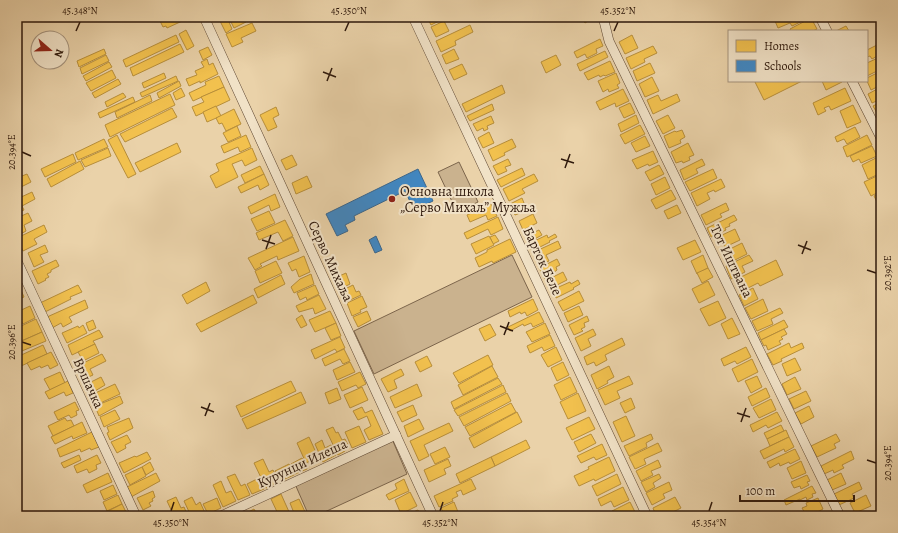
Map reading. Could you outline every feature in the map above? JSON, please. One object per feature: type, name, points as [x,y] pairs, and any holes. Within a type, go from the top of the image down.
[{"type":"street","name":"Серво Михаља","points":[[204,17],[433,516]]},
{"type":"street","name":"Барток Беле","points":[[413,17],[647,516]]},
{"type":"street","name":"Тот Иштвана","points":[[603,17],[609,41],[840,516]]},
{"type":"street","points":[[820,17],[826,30]]},
{"type":"street","points":[[853,82],[881,138]]},
{"type":"street","name":"Вршачка","points":[[17,261],[136,516]]},
{"type":"street","name":"Курунци Илеша","points":[[221,516],[396,435]]},
{"type":"shaded area","points":[[459,162],[478,202],[457,212],[438,172]]},
{"type":"shaded area","points":[[512,255],[532,297],[374,374],[354,331]]},
{"type":"shaded area","points":[[392,439],[407,474],[316,516],[309,516],[295,484]]},
{"type":"building: Homes","points":[[162,17],[191,17],[167,28],[166,26],[163,27],[160,21],[163,19]]},
{"type":"building: Homes","points":[[222,17],[244,17],[246,22],[234,28],[231,22],[229,22],[232,29],[226,33],[219,19]]},
{"type":"building: Homes","points":[[427,17],[439,17],[439,21],[431,25]]},
{"type":"building: Homes","points":[[581,17],[594,17],[585,23]]},
{"type":"building: Homes","points":[[782,17],[811,17],[792,26],[790,23],[778,28],[775,21]]},
{"type":"building: Homes","points":[[811,18],[817,29],[790,30]]},
{"type":"building: Homes","points":[[444,21],[449,31],[436,37],[431,27]]},
{"type":"building: Homes","points":[[252,23],[256,31],[241,38],[243,42],[232,47],[226,34]]},
{"type":"building: Homes","points":[[470,25],[473,32],[455,41],[456,45],[441,52],[436,41]]},
{"type":"building: Homes","points":[[846,26],[848,30],[838,30]]},
{"type":"building: Homes","points":[[186,30],[194,46],[187,50],[179,34]]},
{"type":"building: Homes","points":[[176,35],[179,42],[126,67],[123,60]]},
{"type":"building: Homes","points":[[632,35],[638,48],[625,54],[619,42]]},
{"type":"building: Homes","points":[[600,39],[603,46],[596,49],[597,53],[587,58],[585,54],[577,58],[574,52]]},
{"type":"building: Homes","points":[[881,43],[881,54],[872,59],[870,56],[868,57],[868,50]]},
{"type":"building: Homes","points":[[180,44],[184,52],[133,76],[130,68]]},
{"type":"building: Homes","points":[[653,46],[657,53],[644,59],[645,62],[631,69],[626,58]]},
{"type":"building: Homes","points":[[208,47],[212,55],[203,60],[199,51]]},
{"type":"building: Homes","points":[[104,49],[106,54],[79,67],[77,61]]},
{"type":"building: Homes","points":[[454,49],[459,59],[446,64],[442,55]]},
{"type":"building: Homes","points":[[605,51],[608,57],[580,71],[577,64]]},
{"type":"building: Homes","points":[[106,55],[109,61],[82,74],[80,68]]},
{"type":"building: Homes","points":[[556,55],[561,65],[546,73],[541,62]]},
{"type":"building: Homes","points":[[880,57],[881,69],[868,76],[868,63]]},
{"type":"building: Homes","points":[[207,59],[209,65],[213,63],[218,74],[200,83],[200,81],[189,86],[186,79],[197,75],[195,71],[204,67],[201,62]]},
{"type":"building: Homes","points":[[610,61],[615,72],[600,77],[599,75],[588,80],[584,73]]},
{"type":"building: Homes","points":[[109,62],[112,67],[86,81],[83,76]]},
{"type":"building: Homes","points":[[650,63],[655,73],[637,81],[633,71]]},
{"type":"building: Homes","points":[[462,64],[467,74],[454,80],[449,70]]},
{"type":"building: Homes","points":[[112,70],[116,78],[91,91],[86,83]]},
{"type":"building: Homes","points":[[879,72],[881,76],[881,85],[871,90],[867,82],[868,78]]},
{"type":"building: Homes","points":[[164,73],[166,78],[144,88],[142,83]]},
{"type":"building: Homes","points":[[616,73],[620,83],[617,85],[619,88],[609,92],[608,89],[603,92],[598,81]]},
{"type":"building: Homes","points":[[176,76],[178,81],[142,97],[140,93]]},
{"type":"building: Homes","points":[[219,76],[224,87],[193,101],[189,93],[206,85],[205,82]]},
{"type":"building: Homes","points":[[652,77],[659,91],[645,97],[639,84]]},
{"type":"building: Homes","points":[[118,79],[121,84],[95,98],[92,93]]},
{"type":"building: Homes","points":[[179,81],[181,86],[159,98],[157,93]]},
{"type":"building: Homes","points":[[755,82],[800,82],[764,100]]},
{"type":"building: Homes","points":[[822,82],[842,82],[826,90]]},
{"type":"building: Homes","points":[[502,85],[505,93],[466,112],[462,104]]},
{"type":"building: Homes","points":[[224,87],[230,100],[196,116],[192,107],[204,102],[201,97]]},
{"type":"building: Homes","points":[[881,87],[881,99],[872,103],[868,94]]},
{"type":"building: Homes","points":[[181,88],[185,96],[176,100],[173,93]]},
{"type":"building: Homes","points":[[845,88],[851,101],[831,110],[829,106],[824,108],[826,111],[818,115],[813,103]]},
{"type":"building: Homes","points":[[623,89],[629,101],[616,107],[615,103],[600,110],[596,102]]},
{"type":"building: Homes","points":[[123,93],[126,97],[107,107],[105,102]]},
{"type":"building: Homes","points":[[170,94],[175,105],[110,137],[105,125]]},
{"type":"building: Homes","points":[[677,94],[680,101],[653,114],[647,100],[658,95],[661,101]]},
{"type":"building: Homes","points":[[150,95],[152,101],[117,118],[115,112]]},
{"type":"building: Homes","points":[[133,97],[135,102],[100,118],[98,113]]},
{"type":"building: Homes","points":[[881,102],[881,114],[878,115],[873,106]]},
{"type":"building: Homes","points":[[630,103],[635,113],[624,118],[619,108]]},
{"type":"building: Homes","points":[[492,104],[494,110],[470,121],[467,116]]},
{"type":"building: Homes","points":[[853,105],[861,122],[847,128],[840,111]]},
{"type":"building: Homes","points":[[216,106],[221,116],[207,122],[203,112]]},
{"type":"building: Homes","points":[[276,107],[279,115],[273,118],[277,127],[268,131],[260,115]]},
{"type":"building: Homes","points":[[172,108],[177,117],[125,142],[120,134]]},
{"type":"building: Homes","points":[[234,109],[241,124],[226,131],[222,123],[219,124],[216,118]]},
{"type":"building: Homes","points":[[636,115],[639,123],[621,132],[618,124]]},
{"type":"building: Homes","points":[[668,115],[675,128],[663,134],[656,121]]},
{"type":"building: Homes","points":[[491,116],[494,123],[487,126],[488,129],[484,131],[483,128],[477,131],[473,124]]},
{"type":"building: Homes","points":[[640,125],[645,134],[625,144],[620,135]]},
{"type":"building: Homes","points":[[237,126],[241,136],[228,142],[223,133]]},
{"type":"building: Homes","points":[[855,127],[860,137],[847,144],[844,139],[837,142],[835,137]]},
{"type":"building: Homes","points":[[682,130],[685,137],[680,140],[681,143],[669,148],[664,136],[675,131]]},
{"type":"building: Homes","points":[[489,132],[494,143],[483,148],[478,138]]},
{"type":"building: Homes","points":[[117,135],[136,174],[128,178],[108,140]]},
{"type":"building: Homes","points":[[246,135],[251,147],[240,152],[238,147],[224,153],[221,146]]},
{"type":"building: Homes","points":[[867,135],[872,145],[847,157],[843,147]]},
{"type":"building: Homes","points":[[645,136],[650,146],[636,152],[631,143]]},
{"type":"building: Homes","points":[[104,139],[108,147],[78,160],[75,153]]},
{"type":"building: Homes","points":[[512,139],[516,147],[493,161],[488,150]]},
{"type":"building: Homes","points":[[177,143],[181,152],[140,172],[135,163]]},
{"type":"building: Homes","points":[[688,143],[694,155],[689,157],[690,160],[683,163],[682,161],[676,163],[671,152]]},
{"type":"building: Homes","points":[[872,146],[877,156],[861,163],[859,159],[853,162],[850,156]]},
{"type":"building: Homes","points":[[108,148],[111,156],[85,167],[81,160]]},
{"type":"building: Homes","points":[[252,148],[257,160],[245,166],[242,160],[232,164],[238,177],[216,188],[210,176],[219,171],[216,164]]},
{"type":"building: Homes","points":[[653,151],[658,162],[649,166],[648,164],[637,169],[632,160]]},
{"type":"building: Homes","points":[[73,154],[76,162],[45,177],[41,169]]},
{"type":"building: Homes","points":[[292,155],[297,165],[286,170],[281,160]]},
{"type":"building: Homes","points":[[878,157],[881,164],[881,173],[868,179],[862,165]]},
{"type":"building: Homes","points":[[508,159],[511,165],[505,167],[507,171],[498,175],[493,166]]},
{"type":"building: Homes","points":[[702,159],[705,165],[696,169],[698,173],[684,180],[680,170]]},
{"type":"building: Homes","points":[[80,161],[84,169],[51,187],[47,179]]},
{"type":"building: Homes","points":[[659,165],[664,174],[650,181],[645,172]]},
{"type":"building: Homes","points":[[260,166],[264,174],[245,183],[241,175]]},
{"type":"building: Homes","points":[[522,168],[525,175],[501,187],[497,180]]},
{"type":"building: Homes","points":[[713,169],[717,178],[690,191],[685,182]]},
{"type":"building: Homes","points":[[27,174],[31,182],[17,189],[17,178]]},
{"type":"building: Homes","points":[[264,174],[269,185],[260,190],[258,185],[241,193],[238,187]]},
{"type":"building: Homes","points":[[534,174],[538,181],[522,189],[525,193],[509,201],[503,189]]},
{"type":"building: Homes","points":[[881,174],[881,191],[871,196],[864,182]]},
{"type":"building: Homes","points":[[307,176],[312,187],[296,194],[292,183]]},
{"type":"building: Homes","points":[[665,177],[670,188],[656,195],[651,184]]},
{"type":"building: Homes","points":[[721,179],[725,187],[715,192],[714,190],[707,193],[710,199],[697,206],[691,193]]},
{"type":"building: Homes","points":[[671,190],[676,199],[656,209],[651,200]]},
{"type":"building: Homes","points":[[32,192],[35,199],[22,206],[24,210],[17,213],[17,199]]},
{"type":"building: Homes","points":[[881,192],[881,205],[879,206],[874,196]]},
{"type":"building: Homes","points":[[275,194],[280,207],[271,211],[269,205],[251,214],[248,207]]},
{"type":"building: Homes","points":[[522,198],[524,203],[517,206],[520,213],[515,215],[510,204]]},
{"type":"building: Homes","points":[[726,203],[729,210],[720,214],[722,217],[706,225],[701,215]]},
{"type":"building: Homes","points":[[491,204],[497,216],[488,220],[486,215],[470,222],[467,215]]},
{"type":"building: Homes","points":[[677,205],[681,213],[668,219],[664,211]]},
{"type":"building: Homes","points":[[269,211],[275,223],[257,231],[251,219]]},
{"type":"building: Homes","points":[[28,213],[32,221],[24,225],[26,231],[17,236],[17,218]]},
{"type":"building: Homes","points":[[533,214],[537,223],[523,230],[519,221]]},
{"type":"building: Homes","points":[[734,215],[737,220],[729,224],[730,226],[725,228],[726,230],[711,237],[707,228]]},
{"type":"building: Homes","points":[[498,217],[503,229],[491,235],[488,229],[467,239],[464,233]]},
{"type":"building: Homes","points":[[285,220],[293,236],[283,241],[278,232],[259,240],[256,233]]},
{"type":"building: Homes","points":[[44,225],[47,232],[34,239],[37,244],[23,251],[17,238]]},
{"type":"building: Homes","points":[[735,229],[740,240],[725,247],[720,236]]},
{"type":"building: Homes","points":[[539,230],[542,235],[529,242],[526,236]]},
{"type":"building: Homes","points":[[555,234],[557,237],[532,251],[528,244],[547,235],[548,238]]},
{"type":"building: Homes","points":[[495,235],[499,241],[493,244],[490,237]]},
{"type":"building: Homes","points":[[489,236],[494,245],[476,254],[471,244]]},
{"type":"building: Homes","points":[[293,237],[299,251],[278,260],[277,256],[260,264],[262,266],[255,270],[248,258]]},
{"type":"building: Homes","points":[[510,239],[516,252],[493,263],[492,261],[479,267],[475,258],[487,252],[487,250]]},
{"type":"building: Homes","points":[[695,240],[701,252],[683,260],[677,248]]},
{"type":"building: Homes","points":[[558,241],[561,248],[546,255],[549,261],[540,265],[534,252]]},
{"type":"building: Homes","points":[[742,243],[747,254],[733,261],[728,250]]},
{"type":"building: Homes","points":[[45,245],[48,252],[40,255],[44,262],[34,267],[28,253]]},
{"type":"building: Homes","points":[[703,255],[708,268],[697,274],[691,261]]},
{"type":"building: Homes","points":[[749,255],[753,261],[742,266],[745,272],[731,279],[726,266]]},
{"type":"building: Homes","points":[[304,256],[310,272],[299,277],[296,269],[292,271],[288,263]]},
{"type":"building: Homes","points":[[557,259],[560,265],[556,267],[557,270],[553,273],[554,275],[545,279],[539,268]]},
{"type":"building: Homes","points":[[56,260],[59,266],[47,274],[49,277],[45,279],[46,280],[38,284],[32,271]]},
{"type":"building: Homes","points":[[776,260],[783,275],[760,286],[758,283],[746,289],[741,277]]},
{"type":"building: Homes","points":[[276,261],[282,273],[260,283],[255,271]]},
{"type":"building: Homes","points":[[708,268],[713,277],[702,283],[697,273]]},
{"type":"building: Homes","points":[[563,272],[567,280],[551,288],[547,280]]},
{"type":"building: Homes","points":[[346,273],[350,284],[340,289],[335,278]]},
{"type":"building: Homes","points":[[311,274],[314,284],[294,293],[291,287],[300,279]]},
{"type":"building: Homes","points":[[281,275],[285,284],[258,298],[254,289]]},
{"type":"building: Homes","points":[[578,280],[580,284],[573,288],[574,289],[556,298],[552,290],[570,282],[571,284]]},
{"type":"building: Homes","points":[[708,281],[715,295],[699,303],[692,289]]},
{"type":"building: Homes","points":[[206,282],[210,291],[187,304],[182,295]]},
{"type":"building: Homes","points":[[18,283],[24,297],[17,300],[17,284]]},
{"type":"building: Homes","points":[[78,285],[82,292],[70,297],[71,299],[45,312],[40,303]]},
{"type":"building: Homes","points":[[315,285],[319,294],[307,300],[306,297],[300,300],[297,293]]},
{"type":"building: Homes","points":[[353,285],[356,292],[359,291],[361,295],[346,302],[341,291]]},
{"type":"building: Homes","points":[[753,288],[758,299],[744,306],[739,295]]},
{"type":"building: Homes","points":[[579,291],[584,301],[563,311],[558,302]]},
{"type":"building: Homes","points":[[253,295],[257,303],[201,332],[196,324]]},
{"type":"building: Homes","points":[[319,295],[326,309],[315,314],[313,308],[299,312],[296,306]]},
{"type":"building: Homes","points":[[362,296],[367,307],[360,310],[361,312],[352,316],[347,303]]},
{"type":"building: Homes","points":[[533,299],[538,310],[527,316],[525,312],[521,314],[520,312],[510,317],[508,311]]},
{"type":"building: Homes","points":[[763,299],[768,311],[751,319],[745,308]]},
{"type":"building: Homes","points":[[85,300],[88,308],[69,317],[72,322],[63,327],[61,323],[52,328],[47,317]]},
{"type":"building: Homes","points":[[718,301],[726,318],[709,326],[700,309]]},
{"type":"building: Homes","points":[[30,306],[35,318],[23,324],[18,320],[17,321],[17,312]]},
{"type":"building: Homes","points":[[579,306],[583,315],[568,322],[564,313]]},
{"type":"building: Homes","points":[[780,308],[783,313],[771,319],[773,324],[757,331],[752,321]]},
{"type":"building: Homes","points":[[330,311],[336,323],[315,332],[309,320]]},
{"type":"building: Homes","points":[[367,311],[371,320],[358,327],[353,317]]},
{"type":"building: Homes","points":[[539,312],[544,322],[533,327],[531,323],[524,326],[523,324],[510,331],[508,327]]},
{"type":"building: Homes","points":[[302,315],[307,325],[301,328],[296,319]]},
{"type":"building: Homes","points":[[587,316],[589,321],[584,323],[585,327],[581,329],[583,331],[574,335],[569,325]]},
{"type":"building: Homes","points":[[732,318],[740,334],[728,339],[721,324]]},
{"type":"building: Homes","points":[[36,319],[42,332],[17,343],[17,328]]},
{"type":"building: Homes","points":[[93,320],[96,328],[89,331],[86,323]]},
{"type":"building: Homes","points":[[784,320],[788,327],[761,340],[758,333]]},
{"type":"building: Homes","points":[[336,323],[341,336],[331,340],[325,328]]},
{"type":"building: Homes","points":[[545,323],[550,334],[532,342],[526,332]]},
{"type":"building: Homes","points":[[490,324],[496,335],[485,341],[479,329]]},
{"type":"building: Homes","points":[[83,325],[87,333],[67,343],[62,333],[78,326],[79,328]]},
{"type":"building: Homes","points":[[593,329],[596,335],[588,339],[591,346],[581,351],[575,338]]},
{"type":"building: Homes","points":[[784,329],[787,334],[781,337],[783,339],[779,341],[781,344],[768,350],[766,345],[764,346],[761,340]]},
{"type":"building: Homes","points":[[99,330],[103,337],[93,341],[95,344],[72,355],[68,345]]},
{"type":"building: Homes","points":[[42,332],[46,341],[17,353],[17,343]]},
{"type":"building: Homes","points":[[550,335],[555,346],[544,351],[542,347],[530,353],[527,346]]},
{"type":"building: Homes","points":[[340,337],[345,348],[337,352],[335,349],[315,359],[311,350]]},
{"type":"building: Homes","points":[[622,338],[625,345],[605,355],[607,360],[596,366],[594,362],[587,365],[584,357]]},
{"type":"building: Homes","points":[[789,343],[791,348],[802,343],[804,348],[781,359],[782,361],[773,365],[767,354]]},
{"type":"building: Homes","points":[[95,344],[99,353],[83,361],[78,352]]},
{"type":"building: Homes","points":[[43,345],[47,354],[19,367],[17,357]]},
{"type":"building: Homes","points":[[556,347],[562,360],[548,367],[541,355]]},
{"type":"building: Homes","points":[[746,347],[751,357],[737,364],[735,361],[724,366],[721,359]]},
{"type":"building: Homes","points":[[344,349],[350,361],[343,364],[340,359],[325,366],[322,359]]},
{"type":"building: Homes","points":[[51,352],[58,365],[50,369],[48,365],[41,368],[40,366],[31,370],[27,363]]},
{"type":"building: Homes","points":[[102,354],[106,361],[90,369],[93,375],[84,379],[77,366]]},
{"type":"building: Homes","points":[[488,355],[493,365],[459,383],[453,373]]},
{"type":"building: Homes","points":[[427,356],[432,366],[420,372],[415,362]]},
{"type":"building: Homes","points":[[795,358],[801,370],[787,376],[782,364]]},
{"type":"building: Homes","points":[[752,359],[758,372],[738,382],[732,369]]},
{"type":"building: Homes","points":[[350,362],[355,372],[337,380],[333,370]]},
{"type":"building: Homes","points":[[563,362],[569,375],[557,381],[551,368]]},
{"type":"building: Homes","points":[[492,366],[498,377],[463,395],[458,385]]},
{"type":"building: Homes","points":[[609,366],[614,377],[607,381],[608,383],[597,389],[591,375]]},
{"type":"building: Homes","points":[[401,369],[404,375],[394,380],[397,388],[388,392],[381,379]]},
{"type":"building: Homes","points":[[60,372],[65,383],[50,390],[44,379]]},
{"type":"building: Homes","points":[[360,372],[366,384],[358,388],[356,385],[342,391],[338,382]]},
{"type":"building: Homes","points":[[629,376],[633,384],[617,391],[620,398],[605,405],[598,390]]},
{"type":"building: Homes","points":[[757,376],[762,387],[751,393],[745,381]]},
{"type":"building: Homes","points":[[101,377],[105,385],[95,391],[91,382]]},
{"type":"building: Homes","points":[[570,377],[577,392],[561,400],[554,385]]},
{"type":"building: Homes","points":[[795,377],[801,389],[787,395],[782,384]]},
{"type":"building: Homes","points":[[498,378],[502,384],[454,409],[451,402]]},
{"type":"building: Homes","points":[[68,381],[73,393],[66,396],[64,392],[49,399],[45,392]]},
{"type":"building: Homes","points":[[291,381],[296,391],[241,417],[236,406]]},
{"type":"building: Homes","points":[[115,384],[120,394],[96,405],[91,395]]},
{"type":"building: Homes","points":[[417,384],[422,396],[395,408],[390,397]]},
{"type":"building: Homes","points":[[503,385],[506,392],[458,416],[454,410]]},
{"type":"building: Homes","points":[[362,387],[368,400],[350,408],[344,395]]},
{"type":"building: Homes","points":[[337,388],[341,399],[329,404],[325,393]]},
{"type":"building: Homes","points":[[766,388],[770,397],[752,406],[748,397]]},
{"type":"building: Homes","points":[[806,391],[811,401],[794,409],[789,399]]},
{"type":"building: Homes","points":[[301,392],[306,403],[247,429],[242,419]]},
{"type":"building: Homes","points":[[507,393],[511,401],[464,426],[459,417]]},
{"type":"building: Homes","points":[[578,393],[586,411],[568,419],[560,402]]},
{"type":"building: Homes","points":[[120,396],[123,403],[99,416],[95,406]]},
{"type":"building: Homes","points":[[631,398],[635,408],[625,413],[620,403]]},
{"type":"building: Homes","points":[[771,399],[776,410],[759,418],[753,408]]},
{"type":"building: Homes","points":[[75,402],[79,410],[76,411],[77,415],[71,418],[69,415],[58,420],[54,412]]},
{"type":"building: Homes","points":[[511,403],[516,412],[470,436],[465,427]]},
{"type":"building: Homes","points":[[413,405],[417,415],[402,422],[397,412]]},
{"type":"building: Homes","points":[[809,406],[814,417],[801,424],[795,413]]},
{"type":"building: Homes","points":[[362,407],[365,413],[372,410],[383,434],[369,440],[364,430],[371,426],[367,416],[358,420],[353,411]]},
{"type":"building: Homes","points":[[115,410],[120,419],[104,427],[100,417]]},
{"type":"building: Homes","points":[[517,412],[522,422],[474,448],[469,438]]},
{"type":"building: Homes","points":[[777,412],[782,421],[768,428],[766,425],[753,432],[750,425]]},
{"type":"building: Homes","points":[[626,416],[635,436],[622,442],[613,422]]},
{"type":"building: Homes","points":[[589,417],[595,429],[572,440],[566,428]]},
{"type":"building: Homes","points":[[65,418],[67,421],[71,420],[74,426],[53,436],[48,426]]},
{"type":"building: Homes","points":[[129,418],[133,428],[110,440],[107,433],[109,432],[107,427]]},
{"type":"building: Homes","points":[[419,419],[424,429],[408,437],[404,426]]},
{"type":"building: Homes","points":[[82,422],[87,433],[73,439],[72,436],[55,444],[51,437]]},
{"type":"building: Homes","points":[[449,423],[453,431],[424,445],[429,456],[419,461],[410,441]]},
{"type":"building: Homes","points":[[781,425],[784,431],[767,439],[764,433]]},
{"type":"building: Homes","points":[[359,426],[366,442],[352,448],[345,432]]},
{"type":"building: Homes","points":[[333,427],[336,433],[338,432],[342,440],[345,439],[348,445],[344,447],[345,451],[338,455],[326,430]]},
{"type":"building: Homes","points":[[786,430],[789,437],[770,446],[767,439]]},
{"type":"building: Homes","points":[[92,432],[99,447],[91,450],[90,448],[81,452],[80,449],[60,457],[57,449]]},
{"type":"building: Homes","points":[[591,434],[596,443],[579,452],[574,442]]},
{"type":"building: Homes","points":[[651,434],[653,439],[646,443],[647,447],[629,456],[624,446]]},
{"type":"building: Homes","points":[[836,434],[840,441],[834,444],[836,448],[817,457],[811,446]]},
{"type":"building: Homes","points":[[127,435],[131,442],[125,445],[126,448],[117,453],[111,442]]},
{"type":"building: Homes","points":[[309,437],[318,457],[306,463],[297,443]]},
{"type":"building: Homes","points":[[789,437],[794,447],[785,452],[784,449],[764,459],[760,451]]},
{"type":"building: Homes","points":[[322,440],[325,448],[331,445],[336,455],[323,462],[315,444]]},
{"type":"building: Homes","points":[[526,440],[530,448],[495,466],[491,457]]},
{"type":"building: Homes","points":[[658,443],[662,451],[644,459],[646,464],[635,469],[629,457]]},
{"type":"building: Homes","points":[[602,444],[607,455],[596,460],[594,457],[581,463],[577,456]]},
{"type":"building: Homes","points":[[445,447],[450,457],[435,464],[430,454]]},
{"type":"building: Homes","points":[[795,449],[800,459],[790,464],[789,462],[780,466],[779,463],[770,468],[767,462]]},
{"type":"building: Homes","points":[[851,451],[854,459],[842,465],[844,468],[834,473],[833,470],[824,474],[821,466]]},
{"type":"building: Homes","points":[[147,452],[151,459],[124,473],[119,463]]},
{"type":"building: Homes","points":[[79,455],[81,460],[64,468],[61,463]]},
{"type":"building: Homes","points":[[97,455],[101,463],[96,465],[97,469],[89,473],[87,469],[77,473],[74,466]]},
{"type":"building: Homes","points":[[491,457],[495,466],[460,483],[456,474]]},
{"type":"building: Homes","points":[[609,457],[615,471],[595,481],[594,479],[579,486],[574,476],[589,469],[588,467]]},
{"type":"building: Homes","points":[[302,458],[307,469],[295,474],[291,464]]},
{"type":"building: Homes","points":[[263,459],[269,472],[273,470],[279,482],[266,488],[254,463]]},
{"type":"building: Homes","points":[[448,459],[451,466],[444,469],[446,474],[429,482],[424,470]]},
{"type":"building: Homes","points":[[658,460],[661,467],[651,471],[653,475],[641,481],[636,471]]},
{"type":"building: Homes","points":[[801,461],[806,473],[792,479],[787,468]]},
{"type":"building: Homes","points":[[150,462],[154,470],[146,475],[142,467]]},
{"type":"building: Homes","points":[[289,464],[294,475],[280,481],[275,471]]},
{"type":"building: Homes","points":[[142,467],[146,476],[130,485],[125,475]]},
{"type":"building: Homes","points":[[108,473],[112,482],[87,493],[83,485]]},
{"type":"building: Homes","points":[[156,473],[160,481],[131,497],[127,487]]},
{"type":"building: Homes","points":[[841,473],[846,484],[832,490],[827,480]]},
{"type":"building: Homes","points":[[235,474],[241,486],[245,484],[250,495],[238,500],[227,477]]},
{"type":"building: Homes","points":[[617,474],[621,484],[597,496],[592,486]]},
{"type":"building: Homes","points":[[659,474],[661,478],[653,483],[655,487],[646,492],[641,482]]},
{"type":"building: Homes","points":[[807,475],[810,481],[807,482],[809,485],[801,489],[800,486],[794,488],[791,482]]},
{"type":"building: Homes","points":[[259,478],[264,489],[252,494],[247,484]]},
{"type":"building: Homes","points":[[404,479],[409,491],[389,500],[386,495],[397,489],[395,484]]},
{"type":"building: Homes","points":[[471,479],[476,489],[463,495],[461,490],[456,492],[458,496],[452,499],[453,501],[439,507],[434,496]]},
{"type":"building: Homes","points":[[221,481],[226,493],[231,491],[236,501],[223,507],[213,485]]},
{"type":"building: Homes","points":[[669,482],[672,490],[663,494],[665,498],[652,505],[646,493]]},
{"type":"building: Homes","points":[[859,482],[862,489],[852,494],[854,498],[839,505],[834,494]]},
{"type":"building: Homes","points":[[113,485],[117,494],[104,500],[100,491]]},
{"type":"building: Homes","points":[[812,486],[816,493],[812,494],[813,497],[807,500],[806,497],[786,505],[784,500]]},
{"type":"building: Homes","points":[[623,487],[629,500],[614,507],[611,501],[601,506],[598,499]]},
{"type":"building: Homes","points":[[153,491],[155,497],[152,499],[153,501],[149,503],[151,506],[143,510],[137,498]]},
{"type":"building: Homes","points":[[410,492],[417,506],[401,514],[395,500]]},
{"type":"building: Homes","points":[[281,494],[290,514],[294,513],[290,503],[299,499],[307,516],[279,516],[271,499]]},
{"type":"building: Homes","points":[[118,495],[122,504],[107,511],[103,502]]},
{"type":"building: Homes","points":[[866,495],[871,506],[855,513],[850,503]]},
{"type":"building: Homes","points":[[176,497],[181,508],[184,507],[188,516],[174,516],[167,501]]},
{"type":"building: Homes","points":[[192,497],[196,505],[200,502],[206,515],[191,516],[184,501]]},
{"type":"building: Homes","points":[[675,497],[681,508],[665,516],[656,516],[653,508]]},
{"type":"building: Homes","points":[[217,498],[221,508],[208,514],[203,504]]},
{"type":"building: Homes","points":[[818,498],[823,509],[812,515],[811,513],[806,515],[802,508],[807,506],[806,503]]},
{"type":"building: Homes","points":[[454,502],[458,512],[450,516],[445,516],[441,508]]},
{"type":"building: Homes","points":[[630,502],[635,512],[627,516],[614,516],[612,511]]},
{"type":"building: Homes","points":[[122,504],[128,516],[98,516]]},
{"type":"building: Homes","points":[[254,509],[258,516],[241,516]]},
{"type":"building: Homes","points":[[418,510],[421,516],[404,516]]},
{"type":"building: Schools","points":[[418,169],[433,201],[414,210],[405,191],[354,216],[355,220],[345,225],[348,231],[337,236],[326,214]]},
{"type":"building: Schools","points":[[376,236],[382,250],[375,253],[369,240]]},
{"type":"place","name":"Основна школа „Серво Михаљ” Мужља","points":[[392,199]]}]
